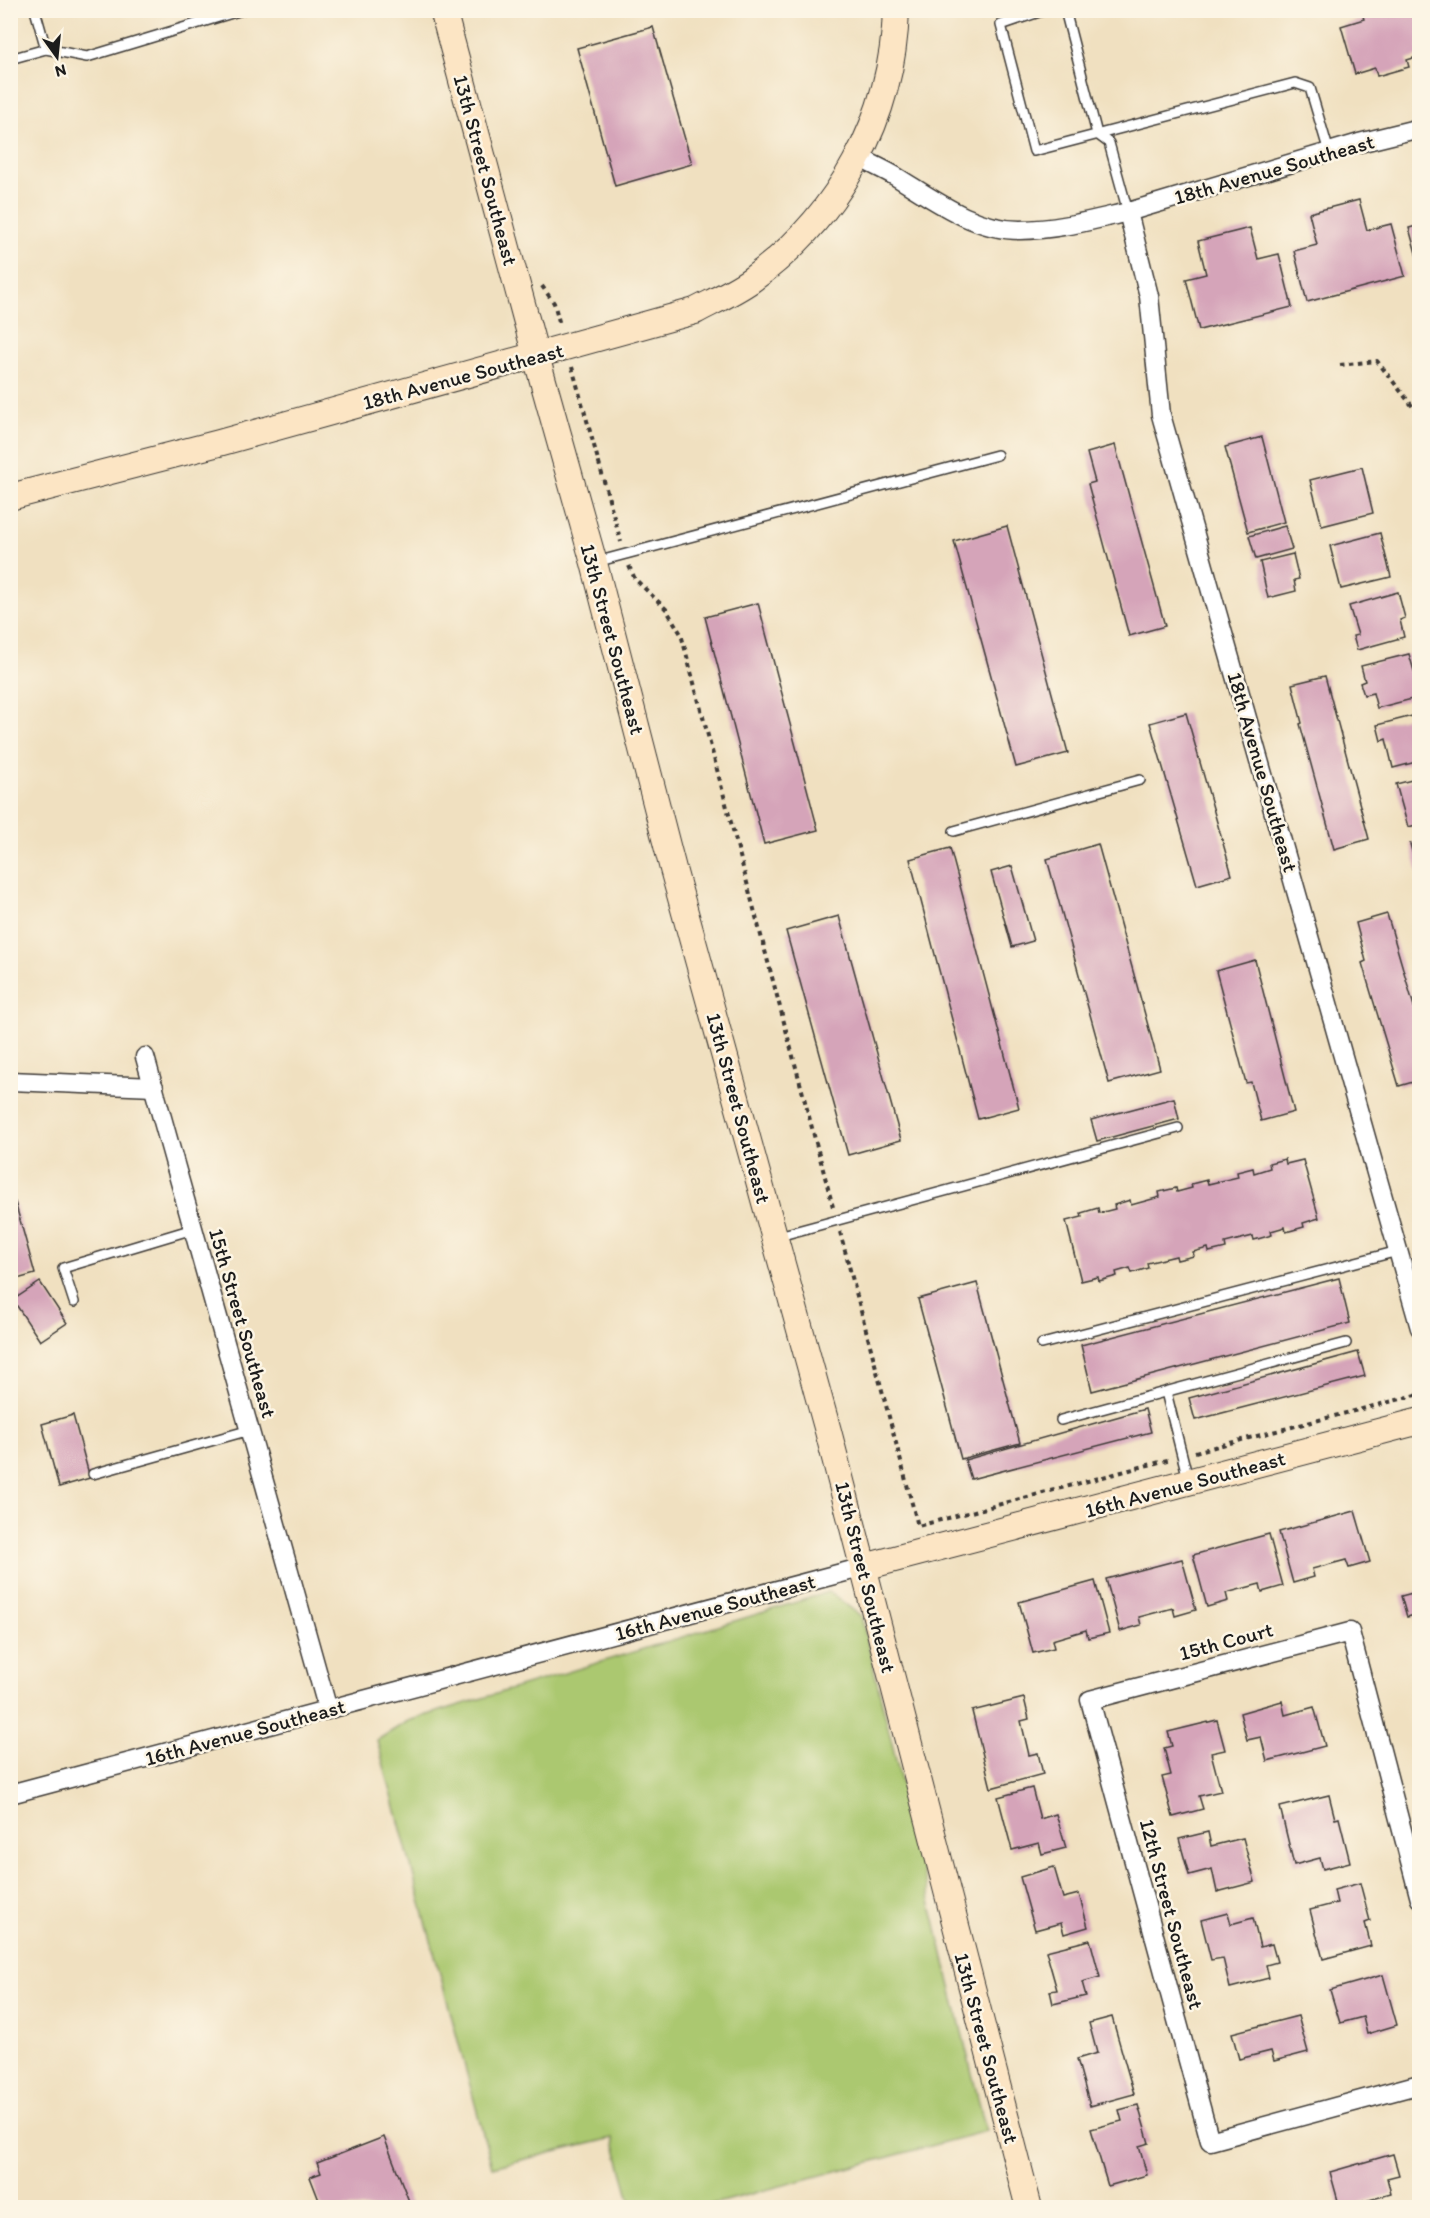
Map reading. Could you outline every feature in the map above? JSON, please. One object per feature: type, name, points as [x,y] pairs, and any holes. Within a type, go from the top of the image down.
[{"type":"street","name":"13th Street Southeast","points":[[443,10],[594,563],[673,869],[864,1568],[1029,2208]]},
{"type":"street","name":"18th Avenue Southeast","points":[[10,497],[695,311],[750,280],[793,245],[825,210],[852,171],[873,127],[887,84],[895,37],[896,10]]},
{"type":"street","name":"18th Avenue Southeast","points":[[859,158],[893,175],[951,211],[994,226],[1018,230],[1059,228],[1128,212],[1329,152],[1419,128]]},
{"type":"street","name":"18th Avenue Southeast","points":[[1128,212],[1149,296],[1161,415],[1419,1328]]},
{"type":"street","name":"15th Street Southeast","points":[[146,1057],[328,1710]]},
{"type":"street","points":[[10,1081],[154,1087]]},
{"type":"street","points":[[1400,1256],[1419,1257]]},
{"type":"street","name":"16th Avenue Southeast","points":[[10,1794],[1419,1421]]},
{"type":"street","name":"15th Court","points":[[1090,1700],[1350,1632],[1419,1899]]},
{"type":"street","name":"12th Street Southeast","points":[[1090,1700],[1210,2141],[1419,2084]]},
{"type":"lane","points":[[35,10],[46,49]]},
{"type":"lane","points":[[10,59],[46,49],[87,57],[242,10]]},
{"type":"lane","points":[[1046,10],[1000,25],[1034,150],[1295,83],[1310,88],[1329,152]]},
{"type":"lane","points":[[1065,10],[1097,134],[1109,142],[1128,212]]},
{"type":"lane","points":[[594,563],[998,455]]},
{"type":"lane","points":[[954,831],[1140,780]]},
{"type":"lane","points":[[774,1238],[1178,1128]]},
{"type":"lane","points":[[74,1302],[63,1268],[193,1228]]},
{"type":"lane","points":[[1042,1344],[1400,1256]]},
{"type":"lane","points":[[1061,1420],[1346,1343]]},
{"type":"lane","points":[[1166,1392],[1190,1483]]},
{"type":"lane","points":[[93,1474],[250,1430]]},
{"type":"path","points":[[1340,365],[1377,361],[1419,416]]},
{"type":"path","points":[[578,390],[625,556],[635,579],[666,609],[681,634],[918,1526]]},
{"type":"green space","points":[[829,1592],[861,1616],[986,2131],[702,2207],[632,2207],[613,2138],[492,2167],[377,1740],[408,1721]]},
{"type":"building","points":[[1361,10],[1409,10],[1411,16],[1420,13],[1420,46],[1417,46],[1420,56],[1407,60],[1409,67],[1377,76],[1375,68],[1355,74],[1341,26],[1364,19]]},
{"type":"building","points":[[653,27],[692,164],[615,186],[577,48]]},
{"type":"building","points":[[1359,200],[1367,230],[1391,224],[1405,276],[1307,302],[1294,251],[1317,245],[1309,213]]},
{"type":"building","points":[[1420,225],[1420,264],[1419,264],[1409,228]]},
{"type":"building","points":[[1250,228],[1258,259],[1279,254],[1292,307],[1199,330],[1186,279],[1206,274],[1198,241]]},
{"type":"building","points":[[1262,437],[1284,522],[1248,532],[1225,447]]},
{"type":"building","points":[[1115,445],[1165,626],[1129,636],[1088,484],[1095,482],[1087,453]]},
{"type":"building","points":[[1362,467],[1373,513],[1322,526],[1310,480]]},
{"type":"building","points":[[1007,526],[1068,753],[1016,767],[954,541]]},
{"type":"building","points":[[1285,526],[1292,549],[1256,559],[1249,536]]},
{"type":"building","points":[[1380,533],[1391,577],[1341,589],[1330,546]]},
{"type":"building","points":[[1293,554],[1299,579],[1294,580],[1296,591],[1268,598],[1260,562]]},
{"type":"building","points":[[1398,592],[1405,618],[1400,620],[1404,637],[1357,650],[1353,636],[1358,635],[1349,606]]},
{"type":"building","points":[[758,603],[818,830],[764,844],[705,617]]},
{"type":"building","points":[[1409,654],[1414,671],[1419,670],[1420,673],[1420,697],[1377,708],[1373,693],[1364,695],[1360,683],[1365,681],[1361,666]]},
{"type":"building","points":[[1325,676],[1369,839],[1334,849],[1300,724],[1302,723],[1292,684]]},
{"type":"building","points":[[1186,713],[1232,875],[1197,885],[1150,723]]},
{"type":"building","points":[[1420,714],[1420,761],[1393,768],[1386,739],[1381,741],[1377,725]]},
{"type":"building","points":[[1420,778],[1420,824],[1408,827],[1396,784]]},
{"type":"building","points":[[1420,841],[1420,876],[1419,876],[1410,844]]},
{"type":"building","points":[[1098,844],[1160,1069],[1109,1083],[1047,859]]},
{"type":"building","points":[[950,848],[1019,1108],[978,1119],[910,859]]},
{"type":"building","points":[[1012,866],[1033,941],[1012,947],[991,872]]},
{"type":"building","points":[[1387,914],[1420,1027],[1420,1080],[1399,1086],[1362,963],[1366,961],[1356,923]]},
{"type":"building","points":[[839,916],[901,1140],[848,1155],[786,931]]},
{"type":"building","points":[[1255,960],[1294,1112],[1261,1121],[1251,1082],[1246,1083],[1216,971]]},
{"type":"building","points":[[1174,1098],[1179,1119],[1097,1141],[1091,1120]]},
{"type":"building","points":[[1285,1159],[1286,1164],[1303,1160],[1319,1218],[1303,1223],[1304,1227],[1286,1232],[1285,1227],[1271,1231],[1272,1235],[1254,1240],[1253,1236],[1225,1243],[1226,1248],[1209,1252],[1208,1248],[1193,1252],[1194,1256],[1177,1260],[1176,1256],[1147,1263],[1148,1268],[1132,1273],[1130,1268],[1116,1272],[1117,1276],[1099,1281],[1098,1277],[1081,1281],[1066,1221],[1082,1217],[1081,1213],[1098,1208],[1099,1213],[1115,1209],[1114,1205],[1130,1200],[1131,1205],[1160,1197],[1159,1192],[1176,1188],[1177,1192],[1192,1188],[1191,1184],[1207,1180],[1208,1184],[1238,1177],[1237,1172],[1253,1168],[1254,1173],[1270,1168],[1269,1163]]},
{"type":"building","points":[[15,1202],[35,1274],[10,1281],[10,1203]]},
{"type":"building","points":[[1339,1278],[1350,1323],[1092,1391],[1081,1345]]},
{"type":"building","points":[[40,1282],[67,1323],[40,1341],[13,1300]]},
{"type":"building","points":[[977,1283],[1020,1443],[961,1459],[918,1299]]},
{"type":"building","points":[[1358,1352],[1365,1376],[1195,1420],[1189,1398]]},
{"type":"building","points":[[1145,1409],[1151,1432],[971,1479],[965,1460]]},
{"type":"building","points":[[73,1415],[90,1478],[59,1487],[42,1424]]},
{"type":"building","points":[[1355,1511],[1370,1562],[1349,1568],[1346,1560],[1312,1569],[1314,1577],[1293,1583],[1279,1532]]},
{"type":"building","points":[[1269,1534],[1283,1586],[1262,1592],[1260,1584],[1226,1593],[1228,1601],[1207,1607],[1193,1555]]},
{"type":"building","points":[[1182,1559],[1196,1610],[1175,1616],[1173,1608],[1139,1617],[1141,1625],[1120,1631],[1106,1579]]},
{"type":"building","points":[[1095,1581],[1109,1633],[1088,1638],[1086,1630],[1052,1640],[1054,1648],[1033,1653],[1019,1602]]},
{"type":"building","points":[[1420,1591],[1419,1630],[1415,1615],[1407,1617],[1401,1596]]},
{"type":"building","points":[[1024,1698],[1029,1719],[1021,1721],[1029,1755],[1038,1753],[1043,1774],[991,1788],[972,1711]]},
{"type":"building","points":[[1282,1701],[1285,1715],[1314,1707],[1325,1746],[1267,1761],[1261,1737],[1247,1740],[1240,1713]]},
{"type":"building","points":[[1217,1720],[1225,1750],[1211,1753],[1221,1791],[1199,1796],[1203,1809],[1173,1817],[1162,1777],[1171,1775],[1164,1748],[1172,1746],[1168,1732]]},
{"type":"building","points":[[1032,1788],[1040,1819],[1056,1814],[1066,1848],[1042,1854],[1039,1843],[1012,1850],[998,1797]]},
{"type":"building","points":[[1329,1795],[1335,1819],[1339,1818],[1350,1862],[1323,1869],[1320,1858],[1294,1865],[1280,1807]]},
{"type":"building","points":[[1208,1832],[1211,1846],[1243,1838],[1255,1882],[1217,1892],[1212,1869],[1189,1875],[1179,1839]]},
{"type":"building","points":[[1054,1867],[1063,1898],[1079,1894],[1088,1927],[1064,1934],[1061,1923],[1035,1930],[1020,1877]]},
{"type":"building","points":[[1360,1883],[1370,1921],[1365,1923],[1371,1946],[1323,1959],[1310,1910],[1337,1903],[1334,1890]]},
{"type":"building","points":[[1228,1913],[1231,1924],[1253,1918],[1260,1947],[1272,1944],[1277,1962],[1266,1965],[1269,1978],[1230,1988],[1223,1958],[1211,1960],[1201,1920]]},
{"type":"building","points":[[1090,1940],[1100,1977],[1082,1982],[1086,1996],[1053,2004],[1050,1991],[1057,1990],[1046,1951]]},
{"type":"building","points":[[1383,1975],[1397,2025],[1367,2034],[1363,2017],[1340,2023],[1330,1990]]},
{"type":"building","points":[[1298,2016],[1308,2052],[1274,2061],[1271,2051],[1239,2059],[1232,2033]]},
{"type":"building","points":[[1112,2017],[1134,2094],[1090,2106],[1077,2059],[1097,2053],[1089,2023]]},
{"type":"building","points":[[1138,2105],[1149,2143],[1139,2146],[1147,2175],[1108,2186],[1091,2129],[1122,2121],[1119,2110]]},
{"type":"building","points":[[384,2137],[410,2204],[402,2208],[322,2208],[310,2177],[321,2173],[317,2163]]},
{"type":"building","points":[[1393,2154],[1399,2175],[1387,2178],[1391,2194],[1340,2208],[1330,2172]]}]
